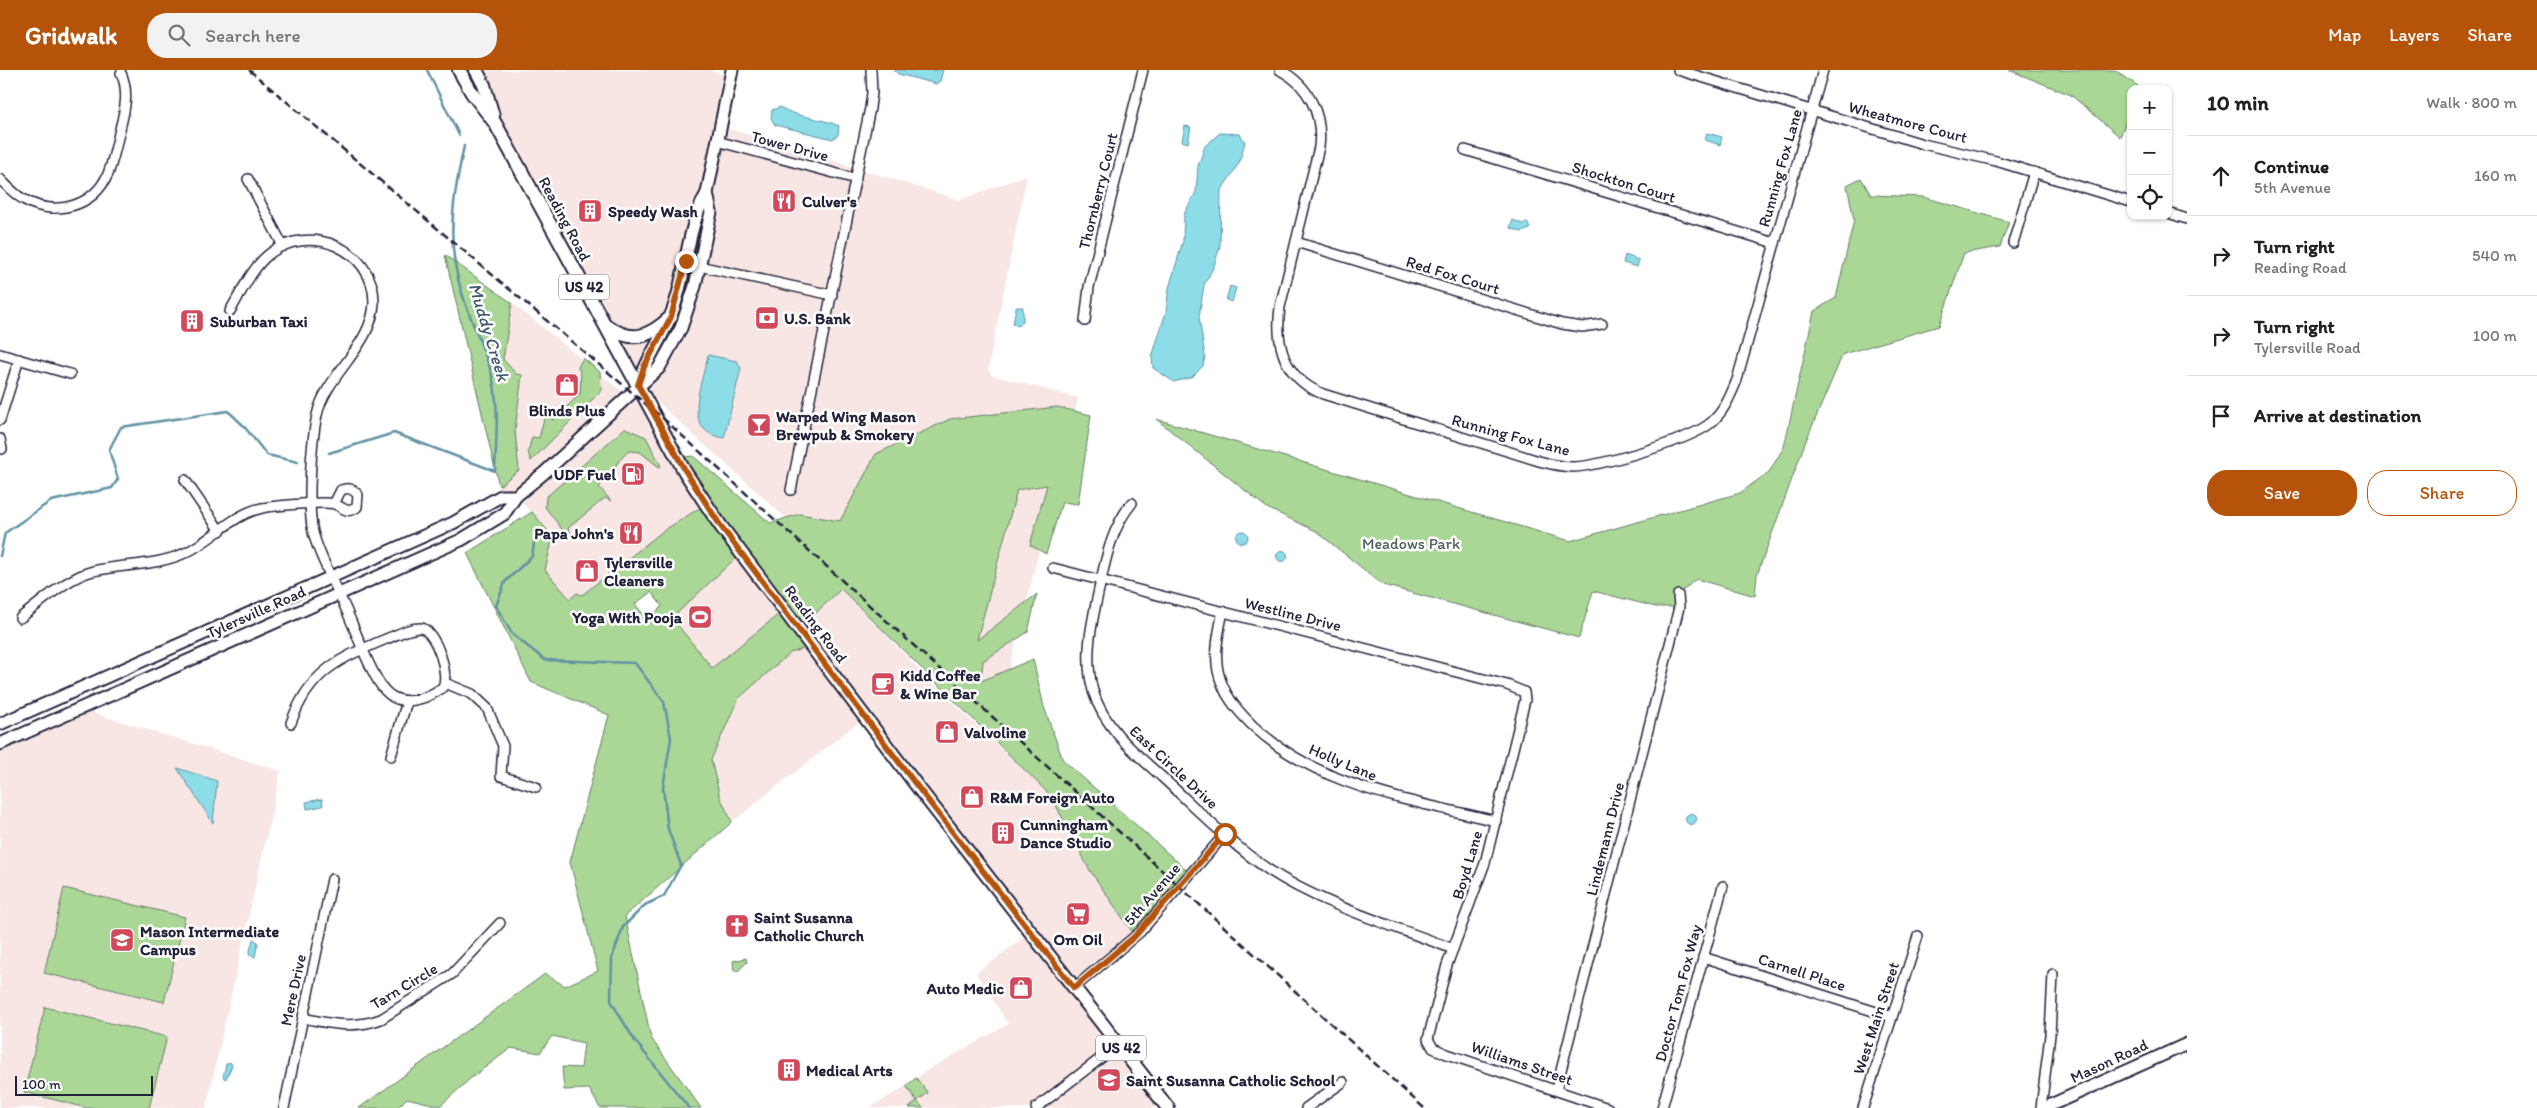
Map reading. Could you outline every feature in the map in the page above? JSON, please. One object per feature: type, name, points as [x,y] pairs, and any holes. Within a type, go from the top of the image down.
[{"type":"main road","name":"Reading Road","points":[[459,70],[472,93],[495,123],[686,472],[720,525],[920,790],[1168,1108]]},
{"type":"main road","name":"Reading Road","points":[[476,70],[484,85],[495,123]]},
{"type":"main road","name":"Tylersville Road","points":[[638,385],[644,367],[671,317],[697,210],[707,193],[732,70]]},
{"type":"main road","name":"Tylersville Road","points":[[0,744],[460,540],[504,514],[516,496],[544,473],[638,385],[659,368],[686,316],[711,212],[707,193]]},
{"type":"main road","points":[[604,324],[621,335],[633,337],[657,329],[671,317]]},
{"type":"main road","name":"Tylersville Road","points":[[0,724],[453,523],[501,496],[516,496]]},
{"type":"main road","name":"Mason Road","points":[[2042,1108],[2187,1044]]},
{"type":"street","points":[[791,490],[858,169],[872,94],[871,70]]},
{"type":"street","name":"Thornberry Court","points":[[1084,321],[1089,287],[1143,70]]},
{"type":"street","name":"Running Fox Lane","points":[[1280,70],[1292,78],[1311,99],[1320,126],[1319,146],[1277,327],[1282,353],[1291,370],[1300,380],[1323,394],[1539,461],[1572,467],[1623,456],[1684,437],[1708,425],[1718,416],[1729,399],[1737,380],[1823,70]]},
{"type":"street","name":"Wheatmore Court","points":[[1678,70],[1923,144],[1979,156],[2127,201]]},
{"type":"street","points":[[0,179],[23,199],[42,208],[64,208],[90,197],[104,181],[112,162],[126,94],[121,73]]},
{"type":"street","name":"Tower Drive","points":[[717,141],[856,179]]},
{"type":"street","name":"Shockton Court","points":[[1466,150],[1775,243]]},
{"type":"street","points":[[2013,243],[2034,172]]},
{"type":"street","points":[[248,179],[283,246]]},
{"type":"street","points":[[2172,214],[2187,219]]},
{"type":"street","points":[[230,311],[264,260],[283,246],[313,239],[333,244],[345,250],[360,263],[367,275],[374,301],[368,328],[327,391],[319,410],[314,444],[311,504],[313,532],[364,649],[384,689],[395,699],[407,701],[436,692],[445,683],[446,673],[431,634],[425,629],[410,629],[364,649],[335,662],[314,680],[301,697],[291,723]]},
{"type":"street","name":"Red Fox Court","points":[[1296,242],[1562,324],[1582,327],[1602,324]]},
{"type":"street","points":[[699,266],[832,295]]},
{"type":"street","points":[[0,354],[70,374]]},
{"type":"street","points":[[0,420],[19,359]]},
{"type":"street","points":[[0,439],[2,449]]},
{"type":"street","points":[[185,480],[220,530]]},
{"type":"street","name":"East Circle Drive","points":[[1132,503],[1117,525],[1101,580],[1088,650],[1089,670],[1098,703],[1124,742],[1225,834],[1268,869],[1304,890],[1453,948]]},
{"type":"street","points":[[20,618],[58,590],[87,573],[180,555],[244,515],[262,508],[334,504]]},
{"type":"street","name":"Westline Drive","points":[[1053,568],[1498,683],[1524,692]]},
{"type":"street","name":"Lindemann Drive","points":[[1556,1090],[1673,632],[1678,607],[1678,595]]},
{"type":"street","name":"Holly Lane","points":[[1223,611],[1217,657],[1221,680],[1232,704],[1264,735],[1306,764],[1358,787],[1496,820]]},
{"type":"street","points":[[445,683],[472,694],[487,708],[503,746],[501,776],[536,787]]},
{"type":"street","name":"Boyd Lane","points":[[1429,1044],[1430,1024],[1453,948],[1477,889],[1496,820],[1524,700],[1524,692]]},
{"type":"street","points":[[390,756],[407,701]]},
{"type":"street","name":"5th Avenue","points":[[1074,988],[1135,936],[1225,834]]},
{"type":"street","name":"Mere Drive","points":[[284,1108],[332,879]]},
{"type":"street","name":"Doctor Tom Fox Way","points":[[1662,1108],[1723,886]]},
{"type":"street","name":"Tarn Circle","points":[[303,1018],[347,1026],[368,1024],[381,1019],[452,974],[500,923]]},
{"type":"street","name":"West Main Street","points":[[1863,1108],[1918,936]]},
{"type":"street","name":"Carnell Place","points":[[1703,957],[1892,1017]]},
{"type":"street","points":[[2042,1108],[2050,1035],[2053,974]]},
{"type":"street","name":"Williams Street","points":[[1429,1044],[1446,1054],[1608,1108]]},
{"type":"street","points":[[1036,1108],[1118,1045]]},
{"type":"street","points":[[1306,1108],[1343,1082]]},
{"type":"shaded area","points":[[468,70],[709,70],[730,77],[720,126],[960,200],[1027,175],[988,369],[992,375],[1078,398],[999,709],[640,387],[706,504],[582,595],[569,599],[545,570],[553,537],[516,496],[501,496],[445,255],[512,303],[624,393],[638,385]]},
{"type":"shaded area","points":[[741,553],[784,610],[712,668],[672,618]]},
{"type":"shaded area","points":[[841,589],[928,679],[1051,796],[1089,869],[1135,936],[1074,988],[1168,1108],[870,1108],[906,1086],[924,1072],[1008,1024],[976,973],[1030,933],[865,717],[732,822],[720,797],[711,760],[738,699],[790,653],[812,646],[799,629]]},
{"type":"shaded area","name":"Mason Intermediate Campus","points":[[81,709],[281,771],[206,1108],[0,1108],[0,744]]},
{"type":"green space","points":[[2009,70],[2115,70],[2137,85],[2127,85],[2127,119],[2120,137],[2071,95]]},
{"type":"green space","name":"Meadows Park","points":[[1861,178],[1871,195],[1924,197],[2009,222],[2000,247],[1964,253],[1939,326],[1843,354],[1805,443],[1757,575],[1755,596],[1696,579],[1678,595],[1679,607],[1656,607],[1593,591],[1579,638],[1383,585],[1316,531],[1267,508],[1156,419],[1570,541],[1740,493],[1769,472],[1784,447],[1814,311],[1836,298],[1854,220],[1847,185]]},
{"type":"green space","points":[[445,255],[512,303],[503,359],[516,374],[522,375],[515,430],[519,470],[499,486]]},
{"type":"green space","points":[[583,358],[600,372],[601,389],[603,389],[531,461],[528,452],[532,437],[539,438],[545,415],[553,420],[580,394],[581,375],[578,367]]},
{"type":"green space","points":[[1057,407],[1091,415],[1078,504],[1062,502],[1046,554],[1030,545],[1047,485],[1017,490],[977,640],[1037,594],[1028,632],[983,661],[981,681],[1033,659],[1044,707],[1063,760],[1190,873],[1135,936],[1089,869],[1051,796],[841,589],[799,629],[812,646],[790,653],[738,699],[711,760],[720,797],[732,822],[625,916],[651,1038],[701,1108],[600,1108],[589,1089],[564,1090],[562,1067],[581,1068],[584,1043],[552,1036],[540,1053],[511,1048],[471,1078],[440,1106],[407,1098],[397,1108],[359,1108],[545,974],[565,986],[598,971],[570,862],[609,715],[531,682],[467,553],[532,512],[553,537],[545,570],[570,599],[577,593],[582,595],[663,531],[706,504],[678,458],[693,456],[770,523],[800,514],[840,521],[876,454],[950,419]],"holes":[[[741,553],[784,610],[712,668],[672,618]],[[651,592],[662,606],[648,620],[635,604]]]},
{"type":"green space","points":[[625,428],[646,437],[661,466],[659,467],[640,452],[629,451],[599,487],[611,501],[605,498],[568,528],[571,533],[567,536],[545,507],[546,497]]},
{"type":"green space","points":[[64,888],[185,917],[164,1002],[44,973]]},
{"type":"green space","points":[[746,958],[747,962],[738,971],[734,971],[733,961]]},
{"type":"green space","points":[[45,1007],[167,1037],[149,1108],[87,1108],[24,1092]]},
{"type":"green space","points":[[916,1078],[928,1093],[917,1101],[906,1086]]},
{"type":"green space","points":[[917,1101],[923,1108],[909,1108]]},
{"type":"water","points":[[894,70],[943,70],[940,81],[936,84],[898,74]]},
{"type":"water","points":[[780,107],[787,111],[839,126],[838,135],[833,139],[775,125],[771,118],[772,110]]},
{"type":"water","points":[[1185,126],[1191,127],[1188,143],[1182,141]]},
{"type":"water","points":[[1220,133],[1240,134],[1245,142],[1239,163],[1221,191],[1220,246],[1214,266],[1204,285],[1199,317],[1205,357],[1203,366],[1192,377],[1174,382],[1153,368],[1152,357],[1166,312],[1169,288],[1183,241],[1184,214],[1196,192],[1198,166],[1205,146]]},
{"type":"water","points":[[1707,133],[1722,137],[1720,145],[1705,140]]},
{"type":"water","points":[[1513,220],[1522,224],[1527,222],[1530,229],[1522,232],[1510,228]]},
{"type":"water","points":[[1625,255],[1639,260],[1637,267],[1623,263]]},
{"type":"water","points":[[1230,286],[1236,288],[1232,302],[1226,300]]},
{"type":"water","points":[[1016,307],[1023,307],[1023,321],[1019,326],[1013,324]]},
{"type":"water","points":[[708,355],[737,361],[741,368],[724,438],[709,433],[702,426],[698,418],[698,397]]},
{"type":"water","points":[[1240,531],[1244,531],[1248,537],[1244,543],[1240,543],[1236,539],[1236,535]]},
{"type":"water","points":[[1280,551],[1284,551],[1287,556],[1286,560],[1280,561],[1277,558],[1277,554]]},
{"type":"water","points":[[177,768],[217,781],[213,823]]},
{"type":"water","points":[[322,799],[323,806],[307,809],[306,802]]},
{"type":"water","points":[[1691,813],[1697,819],[1691,825],[1685,819]]},
{"type":"water","points":[[253,939],[258,942],[255,957],[249,955]]},
{"type":"water","points":[[230,1062],[232,1065],[226,1079],[223,1077],[226,1064]]},
{"type":"waterway","name":"Muddy Creek","points":[[427,70],[459,135]]},
{"type":"waterway","name":"Muddy Creek","points":[[329,453],[394,433],[495,471],[497,421],[494,384],[487,359],[462,292],[453,249],[454,205],[464,146]]},
{"type":"waterway","name":"Muddy Creek","points":[[0,556],[5,533],[51,501],[112,488],[118,479],[109,450],[121,427],[228,411],[243,425],[267,455],[298,462]]},
{"type":"waterway","name":"Muddy Creek","points":[[536,531],[532,556],[505,582],[496,606],[512,634],[545,660],[635,663],[664,702],[671,738],[663,788],[668,829],[681,865],[664,896],[645,905],[623,927],[612,958],[611,1001],[635,1041],[689,1108]]},
{"type":"railway","points":[[249,70],[666,421],[1424,1108]]},
{"type":"place","name":"Culver's","points":[[784,201]]},
{"type":"place","name":"Speedy Wash","points":[[590,211]]},
{"type":"place","name":"U.S. Bank","points":[[767,318]]},
{"type":"place","name":"Suburban Taxi","points":[[192,321]]},
{"type":"place","name":"Blinds Plus","points":[[567,385]]},
{"type":"place","name":"Warped Wing Mason Brewpub & Smokery","points":[[759,425]]},
{"type":"place","name":"UDF Fuel","points":[[633,474]]},
{"type":"place","name":"Papa John's","points":[[631,533]]},
{"type":"place","name":"Tylersville Cleaners","points":[[587,571]]},
{"type":"place","name":"Yoga With Pooja","points":[[700,617]]},
{"type":"place","name":"Kidd Coffee & Wine Bar","points":[[883,684]]},
{"type":"place","name":"Valvoline","points":[[947,732]]},
{"type":"place","name":"R&M Foreign Auto","points":[[972,797]]},
{"type":"place","name":"Cunningham Dance Studio","points":[[1003,833]]},
{"type":"place","name":"Om Oil","points":[[1078,914]]},
{"type":"place","name":"Saint Susanna Catholic Church","points":[[737,926]]},
{"type":"place","name":"Mason Intermediate Campus","points":[[122,940]]},
{"type":"place","name":"Auto Medic","points":[[1021,988]]},
{"type":"place","name":"Medical Arts","points":[[789,1070]]},
{"type":"place","name":"Saint Susanna Catholic School","points":[[1109,1080]]},
{"type":"route","points":[[686,261],[671,317],[644,367],[638,385],[650,408],[686,472],[720,525],[920,790],[1074,988],[1140,932],[1225,834]]}]
